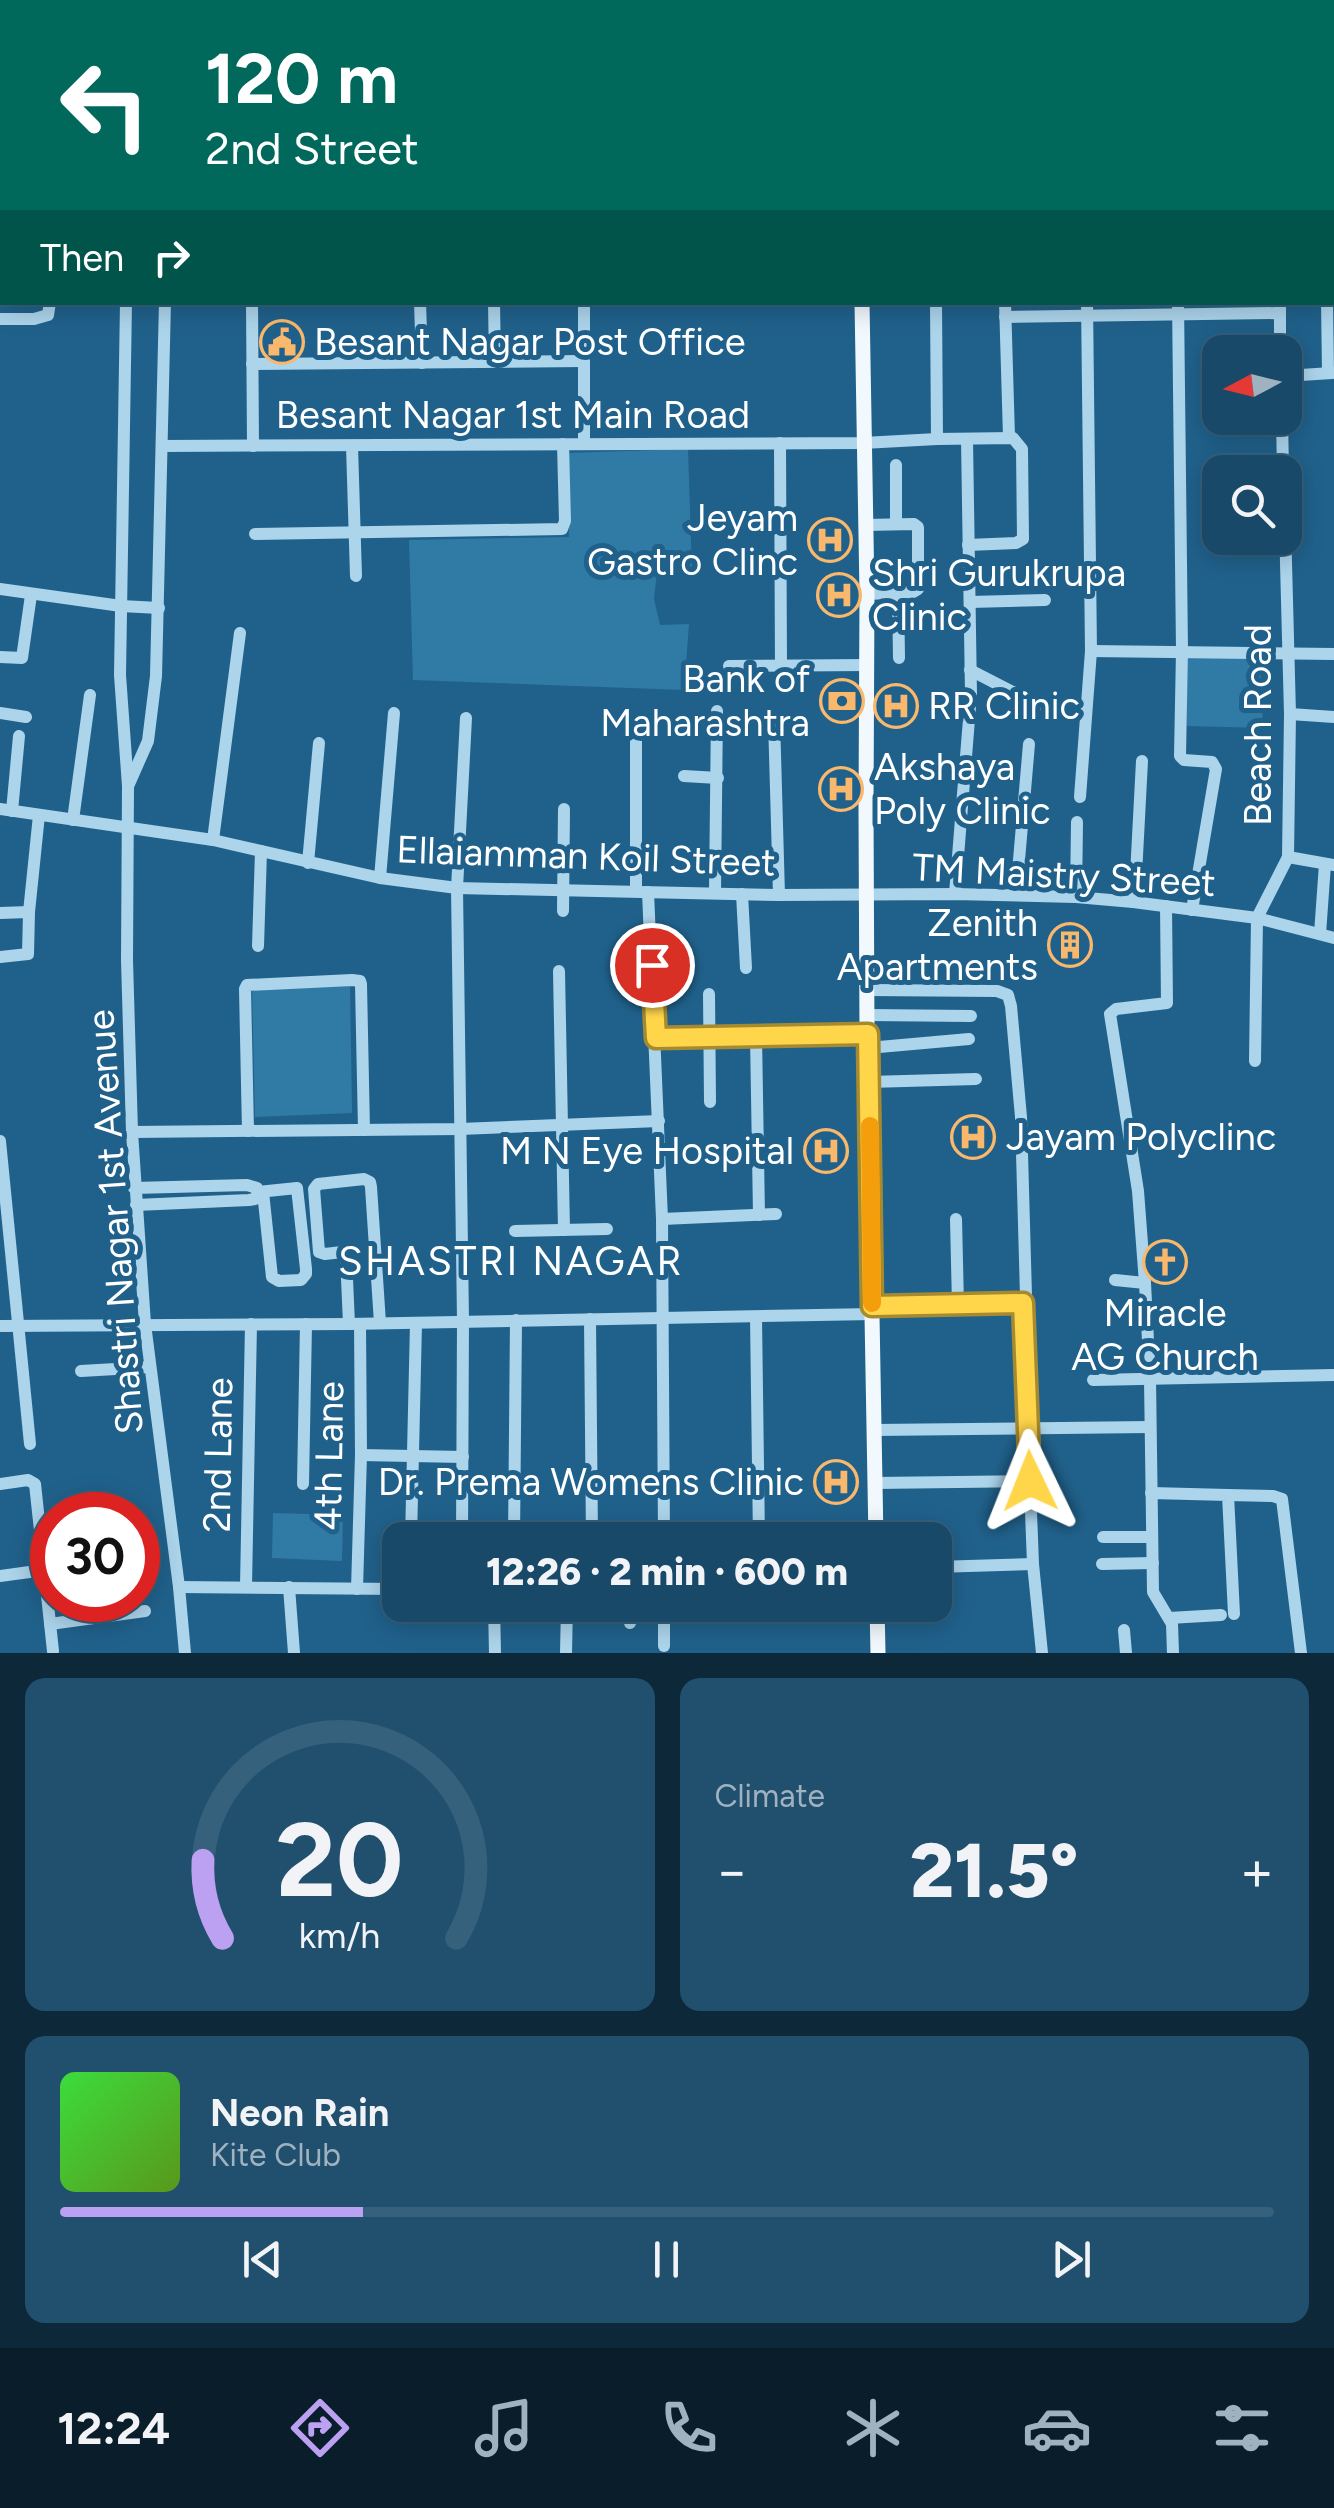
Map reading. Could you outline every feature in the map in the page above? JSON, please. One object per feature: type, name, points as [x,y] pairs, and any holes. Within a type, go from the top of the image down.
[{"type":"main road","points":[[862,305],[875,1522]]},
{"type":"main road","points":[[877,1622],[878,1653]]},
{"type":"street","points":[[0,318],[34,320],[48,315],[50,305]]},
{"type":"street","name":"Shastri Nagar 1st Avenue","points":[[126,305],[120,676],[128,786],[127,960],[134,1188],[144,1324],[185,1653]]},
{"type":"street","points":[[128,786],[148,741],[156,676],[165,305]]},
{"type":"street","points":[[252,305],[254,446]]},
{"type":"street","points":[[420,305],[422,362]]},
{"type":"street","points":[[494,305],[494,362]]},
{"type":"street","points":[[584,305],[584,444]]},
{"type":"street","points":[[936,305],[937,439]]},
{"type":"street","points":[[1302,375],[1331,373],[1327,305]]},
{"type":"street","points":[[1178,308],[1180,756],[1184,760],[1212,762],[1216,768],[1192,910]]},
{"type":"street","points":[[968,545],[1016,543],[1023,539],[1022,449],[1009,438],[1005,310],[1280,308],[1280,335]]},
{"type":"street","points":[[1080,797],[1091,650],[1087,309]]},
{"type":"street","points":[[252,364],[584,361]]},
{"type":"street","name":"Besant Nagar 1st Main Road","points":[[162,446],[780,444],[1009,438]]},
{"type":"street","points":[[955,894],[971,694],[966,439]]},
{"type":"street","points":[[256,534],[562,528],[562,444]]},
{"type":"street","points":[[780,444],[782,666]]},
{"type":"street","points":[[352,446],[356,576]]},
{"type":"street","points":[[896,465],[896,524]]},
{"type":"street","points":[[866,526],[918,526],[918,589],[868,594]]},
{"type":"street","name":"Beach Road","points":[[1257,918],[1288,857],[1286,555]]},
{"type":"street","points":[[0,589],[159,608]]},
{"type":"street","points":[[898,593],[899,658]]},
{"type":"street","points":[[0,657],[23,656],[32,595]]},
{"type":"street","points":[[970,602],[1045,600]]},
{"type":"street","points":[[212,840],[240,633]]},
{"type":"street","points":[[1091,650],[1334,654]]},
{"type":"street","points":[[728,666],[867,665]]},
{"type":"street","points":[[970,670],[1038,704]]},
{"type":"street","points":[[73,820],[90,695]]},
{"type":"street","points":[[715,892],[717,711]]},
{"type":"street","points":[[0,713],[26,717]]},
{"type":"street","points":[[380,878],[394,713]]},
{"type":"street","points":[[1290,714],[1334,717]]},
{"type":"street","points":[[462,1522],[456,888],[466,718]]},
{"type":"street","points":[[774,720],[779,895]]},
{"type":"street","points":[[669,726],[718,727]]},
{"type":"street","points":[[636,732],[642,892],[656,1038],[659,1121],[664,1522]]},
{"type":"street","points":[[6,810],[19,736]]},
{"type":"street","points":[[308,862],[319,743]]},
{"type":"street","points":[[1016,895],[1029,744]]},
{"type":"street","points":[[1133,902],[1142,760]]},
{"type":"street","points":[[684,776],[718,778]]},
{"type":"street","points":[[563,911],[564,808]]},
{"type":"street","name":"Ellaiamman Koil Street","points":[[6,810],[212,840],[380,878],[456,888],[866,895]]},
{"type":"street","points":[[0,957],[28,954],[28,912],[39,815]]},
{"type":"street","points":[[1076,898],[1077,822]]},
{"type":"street","points":[[258,946],[260,851]]},
{"type":"street","points":[[1288,857],[1330,864],[1327,936]]},
{"type":"street","points":[[742,894],[746,968]]},
{"type":"street","name":"TM Maistry Street","points":[[866,895],[1016,895],[1133,902],[1257,918],[1327,936]]},
{"type":"street","points":[[1166,906],[1167,1003],[1110,1012],[1138,1191],[1145,1282],[1153,1592],[1173,1628],[1172,1653]]},
{"type":"street","points":[[0,912],[28,912]]},
{"type":"street","points":[[1255,1061],[1257,918]]},
{"type":"street","points":[[558,971],[564,1230]]},
{"type":"street","points":[[248,1132],[247,984],[360,981],[364,1130]]},
{"type":"street","points":[[868,990],[997,991],[1008,995],[1011,1006],[1021,1117],[1033,1564],[1042,1653]]},
{"type":"street","points":[[709,994],[710,1102]]},
{"type":"street","points":[[868,1015],[972,1016]]},
{"type":"street","points":[[756,1036],[759,1215]]},
{"type":"street","points":[[656,1038],[968,1039]]},
{"type":"street","points":[[869,1082],[976,1079]]},
{"type":"street","points":[[132,1132],[460,1129],[659,1121]]},
{"type":"street","points":[[0,1140],[30,1444]]},
{"type":"street","name":"4th Lane","points":[[357,1588],[360,1455],[354,1324],[346,1256],[342,1252],[319,1252],[314,1189],[318,1184],[364,1179],[370,1182],[380,1323]]},
{"type":"street","points":[[134,1188],[247,1184],[256,1188],[261,1192],[272,1276],[279,1281],[300,1280],[306,1274],[298,1189],[261,1192],[249,1200],[136,1205]]},
{"type":"street","points":[[662,1218],[776,1214]]},
{"type":"street","points":[[956,1220],[958,1305]]},
{"type":"street","points":[[516,1232],[608,1229]]},
{"type":"street","points":[[1115,1280],[1145,1282]]},
{"type":"street","points":[[0,1326],[756,1317],[1023,1303]]},
{"type":"street","points":[[756,1317],[759,1522]]},
{"type":"street","points":[[590,1319],[592,1522]]},
{"type":"street","points":[[514,1522],[516,1320]]},
{"type":"street","points":[[412,1522],[416,1323]]},
{"type":"street","name":"2nd Lane","points":[[246,1586],[251,1324]]},
{"type":"street","points":[[303,1484],[306,1324]]},
{"type":"street","points":[[81,1371],[150,1367]]},
{"type":"street","points":[[1093,1380],[1334,1375]]},
{"type":"street","points":[[874,1430],[1150,1427]]},
{"type":"street","points":[[360,1455],[463,1457]]},
{"type":"street","points":[[0,1484],[30,1480],[36,1492]]},
{"type":"street","points":[[874,1483],[1030,1481]]},
{"type":"street","points":[[1151,1494],[1280,1497],[1300,1653]]},
{"type":"street","points":[[1169,1618],[1228,1614],[1228,1494]]},
{"type":"street","points":[[1103,1538],[1152,1537]]},
{"type":"street","points":[[1102,1564],[1152,1563]]},
{"type":"street","points":[[952,1566],[1033,1564]]},
{"type":"street","points":[[0,1576],[30,1572]]},
{"type":"street","points":[[179,1587],[382,1589]]},
{"type":"street","points":[[289,1588],[294,1653]]},
{"type":"street","points":[[53,1652],[50,1624],[64,1622]]},
{"type":"street","points":[[494,1622],[495,1653]]},
{"type":"street","points":[[566,1622],[566,1653]]},
{"type":"street","points":[[664,1622],[664,1646]]},
{"type":"street","points":[[1124,1630],[1126,1653]]},
{"type":"shaded area","points":[[688,449],[692,572],[657,573],[654,599],[660,625],[689,624],[684,690],[413,680],[409,540],[569,537],[567,453]]},
{"type":"shaded area","points":[[1187,656],[1260,659],[1263,728],[1187,726]]},
{"type":"shaded area","points":[[350,985],[352,1113],[255,1117],[252,986]]},
{"type":"shaded area","points":[[273,1513],[343,1515],[342,1561],[272,1558]]},
{"type":"slow traffic","points":[[870,1126],[872,1303]]},
{"type":"place","name":"Besant Nagar Post Office","points":[[282,342]]},
{"type":"place","name":"Jeyam Gastro Clinc","points":[[830,540]]},
{"type":"place","name":"Shri Gurukrupa Clinic","points":[[839,595]]},
{"type":"place","name":"Bank of Maharashtra","points":[[842,701]]},
{"type":"place","name":"RR Clinic","points":[[896,706]]},
{"type":"place","name":"Akshaya Poly Clinic","points":[[841,789]]},
{"type":"place","name":"Zenith Apartments","points":[[1070,945]]},
{"type":"place","name":"Jayam Polyclinc","points":[[973,1137]]},
{"type":"place","name":"M N Eye Hospital","points":[[826,1151]]},
{"type":"place","name":"Miracle AG Church","points":[[1165,1262]]},
{"type":"place","name":"Dr. Prema Womens Clinic","points":[[836,1482]]},
{"type":"district","name":"SHASTRI NAGAR","points":[[511,1261]]},
{"type":"route","points":[[652,965],[656,1038],[868,1034],[872,1306],[1023,1303],[1030,1481]]}]
